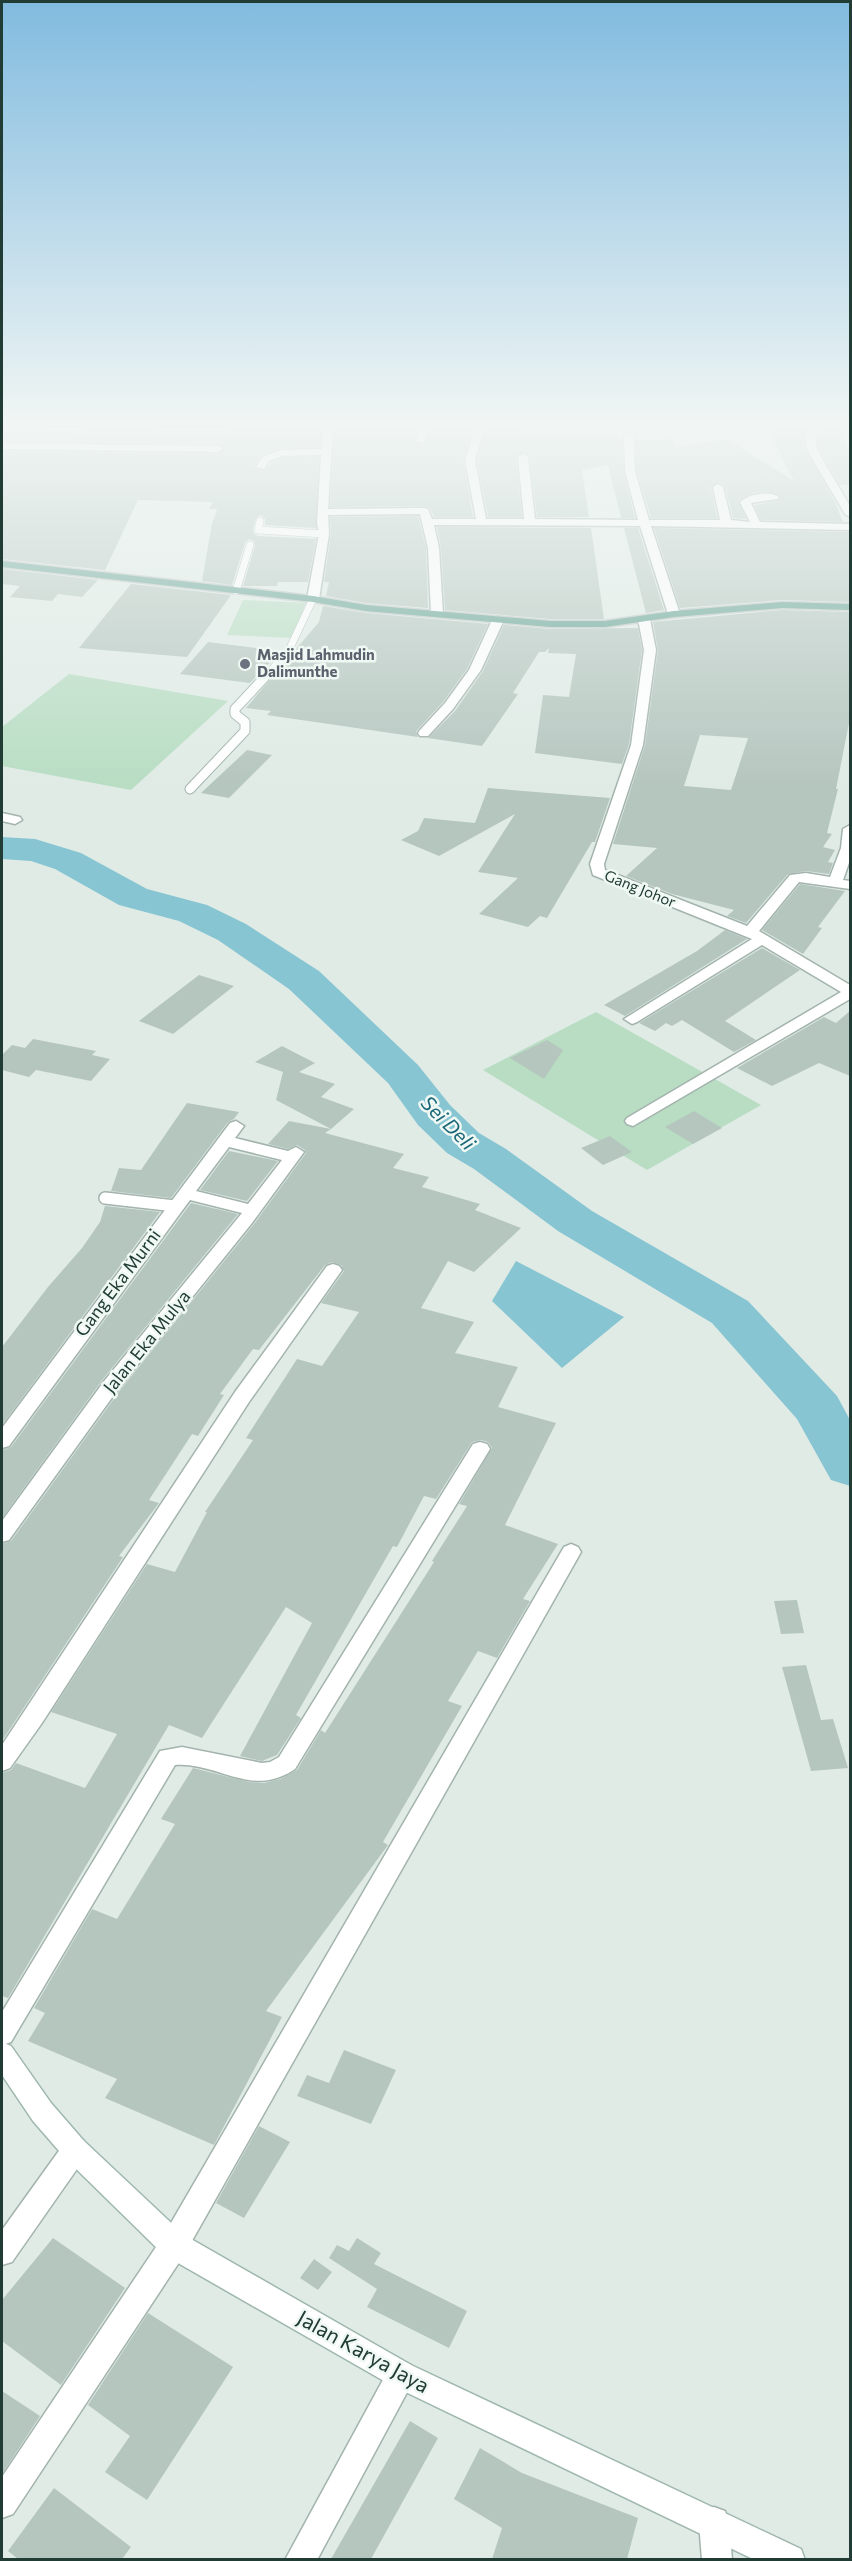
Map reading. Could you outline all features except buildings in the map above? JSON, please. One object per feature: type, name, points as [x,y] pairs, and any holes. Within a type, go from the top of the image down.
[{"type":"main road","points":[[2,564],[313,599],[366,608],[498,621],[575,625],[782,605],[850,607]]},
{"type":"street","points":[[313,599],[322,548]]},
{"type":"street","points":[[432,548],[436,574],[437,614]]},
{"type":"street","points":[[653,548],[674,614]]},
{"type":"street","name":"Gang Johor","points":[[644,619],[650,651],[637,745],[615,804],[596,869],[602,875],[756,936],[850,992]]},
{"type":"street","points":[[424,733],[449,706],[475,670],[498,621]]},
{"type":"street","points":[[632,1019],[756,936],[792,880],[801,877],[843,883],[850,829]]},
{"type":"street","points":[[633,1121],[850,992]]},
{"type":"street","name":"Gang Eka Murni","points":[[2,1441],[236,1126]]},
{"type":"street","name":"Jalan Eka Mulya","points":[[2,1535],[112,1384],[252,1210],[294,1154],[225,1141]]},
{"type":"street","points":[[181,1200],[252,1210]]},
{"type":"street","points":[[2,1762],[34,1717],[242,1397],[333,1270]]},
{"type":"street","points":[[2,2034],[168,1756],[184,1755],[259,1773],[276,1772],[287,1763],[480,1449]]},
{"type":"street","points":[[2,2503],[174,2245],[225,2152],[571,1552]]},
{"type":"street","name":"Jalan Karya Jaya","points":[[2,2055],[42,2112],[75,2150],[174,2245],[401,2375],[790,2559]]},
{"type":"street","points":[[2,2252],[75,2150]]},
{"type":"street","points":[[300,2559],[401,2375]]},
{"type":"street","points":[[714,2522],[717,2559]]},
{"type":"lane","points":[[236,591],[249,548]]},
{"type":"lane","points":[[190,789],[245,731],[244,722],[235,714],[235,709],[288,652],[313,599]]},
{"type":"lane","points":[[105,1198],[181,1200]]},
{"type":"green space","points":[[243,600],[306,603],[291,638],[227,635]]},
{"type":"green space","points":[[69,674],[228,701],[131,790],[2,766],[2,727]]},
{"type":"green space","points":[[596,1012],[761,1105],[647,1170],[483,1070]]},
{"type":"water","points":[[516,1261],[624,1317],[562,1368],[492,1301]]},
{"type":"waterway","name":"Sei Deli","points":[[2,848],[35,850],[68,861],[133,897],[193,913],[232,932],[304,980],[403,1074],[434,1115],[463,1143],[490,1159],[575,1221],[730,1312],[818,1409],[850,1467]]},
{"type":"place","name":"Masjid Lahmudin Dalimunthe","points":[[245,664]]}]
